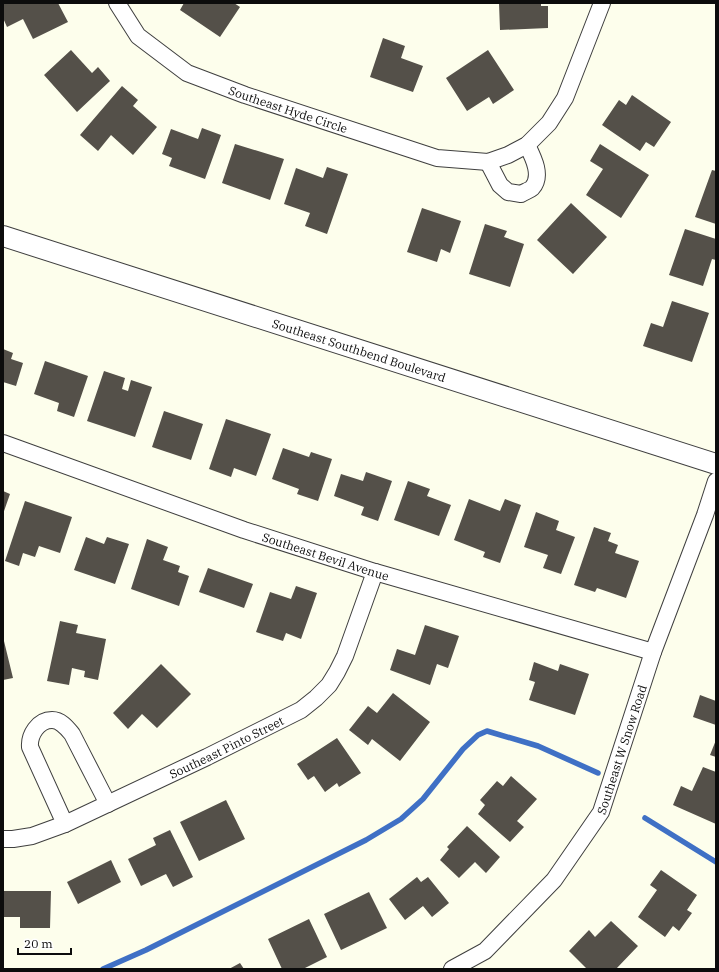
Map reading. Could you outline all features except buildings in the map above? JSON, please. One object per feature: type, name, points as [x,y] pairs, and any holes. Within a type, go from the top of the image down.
[{"type":"street","name":"Southeast Hyde Circle","points":[[117,3],[138,36],[187,73],[245,95],[438,158],[488,162],[508,155],[527,145],[549,123],[565,98],[602,3]]},
{"type":"street","points":[[488,162],[500,185],[508,192],[521,194],[533,188],[536,179],[537,169],[527,145]]},
{"type":"street","name":"Southeast Southbend Boulevard","points":[[3,236],[716,464]]},
{"type":"street","name":"Southeast Bevil Avenue","points":[[3,444],[244,530],[375,572],[653,652]]},
{"type":"street","name":"Southeast W Snow Road","points":[[452,969],[485,951],[554,880],[601,812],[653,652],[705,515],[716,481]]},
{"type":"street","name":"Southeast Pinto Street","points":[[3,839],[32,836],[65,824],[207,757],[301,710],[316,698],[329,684],[337,672],[345,656],[375,572]]},
{"type":"street","points":[[65,824],[30,747],[29,740],[32,734],[46,721],[56,721],[67,728],[72,734],[108,804]]},
{"type":"waterway","points":[[103,969],[146,950],[366,840],[401,819],[423,799],[463,749],[478,735],[487,731],[538,746],[598,773]]},
{"type":"waterway","points":[[645,818],[716,862]]}]
